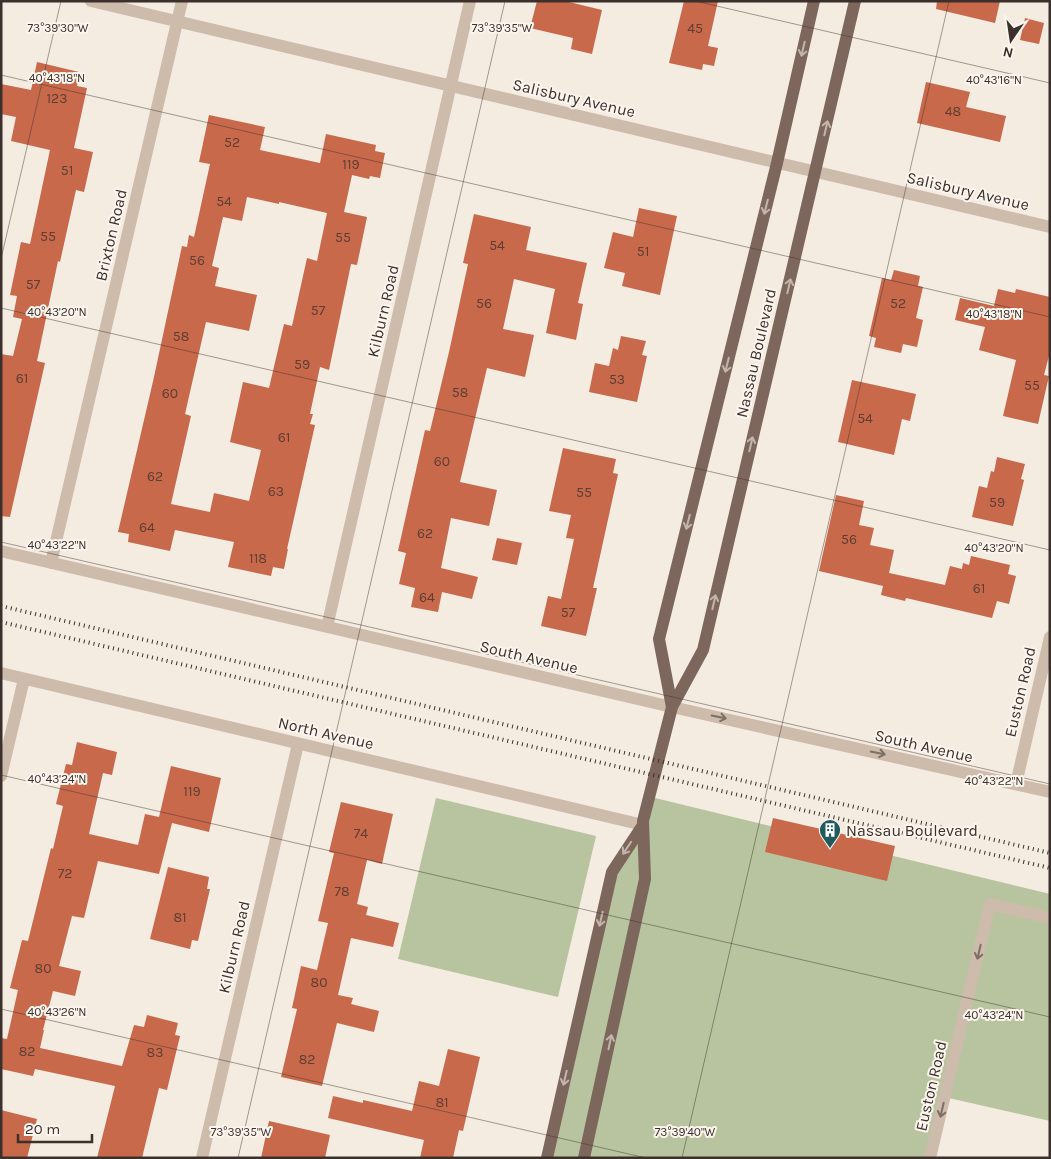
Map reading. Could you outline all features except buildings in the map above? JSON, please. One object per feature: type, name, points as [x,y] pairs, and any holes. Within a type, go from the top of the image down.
[{"type":"main road","name":"Nassau Boulevard","points":[[672,707],[659,639],[777,162],[814,1]]},
{"type":"main road","name":"Nassau Boulevard","points":[[584,1158],[645,879],[643,825],[672,707],[703,650],[855,1]]},
{"type":"main road","name":"Nassau Boulevard","points":[[547,1158],[612,872],[643,825]]},
{"type":"street","name":"Salisbury Avenue","points":[[91,1],[1050,227]]},
{"type":"street","name":"Brixton Road","points":[[51,563],[182,1]]},
{"type":"street","name":"Kilburn Road","points":[[327,627],[470,1]]},
{"type":"street","name":"South Avenue","points":[[1,551],[672,707],[1050,792]]},
{"type":"street","name":"Euston Road","points":[[1016,784],[1050,637]]},
{"type":"street","name":"North Avenue","points":[[1,673],[643,825]]},
{"type":"street","points":[[1,776],[24,679]]},
{"type":"street","name":"Kilburn Road","points":[[202,1158],[298,744]]},
{"type":"street","name":"Euston Road","points":[[930,1158],[990,904],[1050,918]]},
{"type":"green space","points":[[651,797],[1050,894],[1050,1121],[940,1096],[926,1158],[546,1158],[611,875]]},
{"type":"green space","points":[[436,798],[596,836],[558,997],[398,959]]},
{"type":"railway","points":[[1,606],[1050,853]]},
{"type":"railway","points":[[1,622],[1050,868]]},
{"type":"place","name":"Nassau Boulevard","points":[[830,849]]}]
